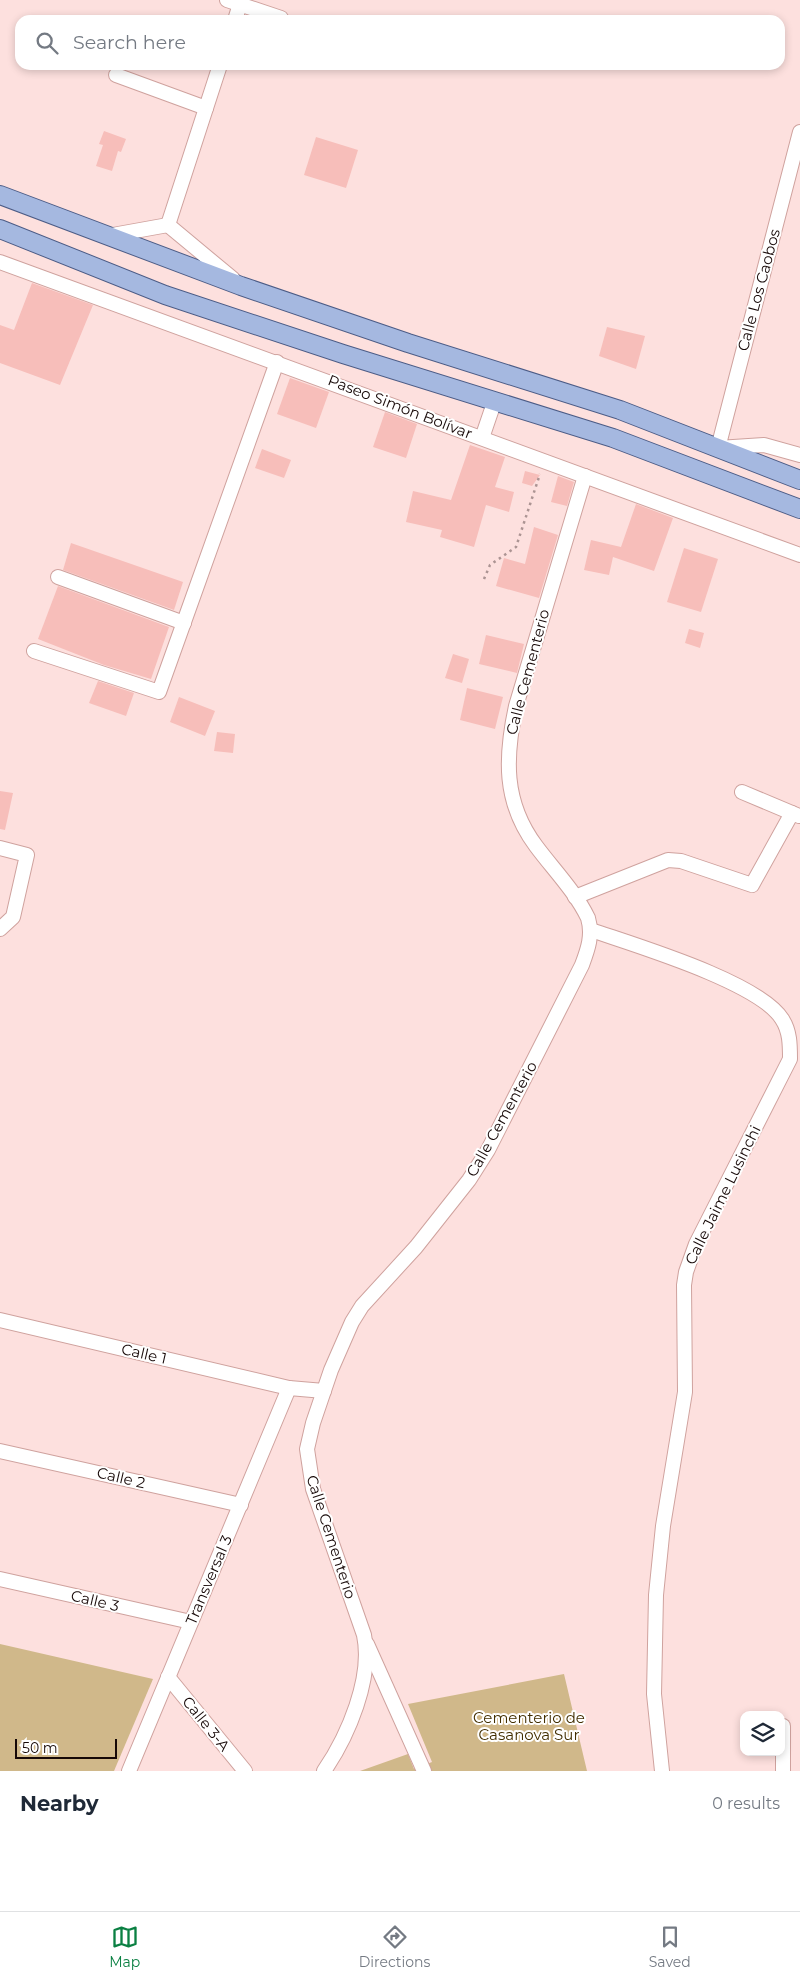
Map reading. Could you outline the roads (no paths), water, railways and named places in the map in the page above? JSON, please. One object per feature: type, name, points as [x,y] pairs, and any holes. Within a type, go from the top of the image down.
[{"type":"main road","points":[[0,195],[241,286],[408,343],[493,368],[620,410],[800,480]]},
{"type":"main road","name":"Paseo Simón Bolívar","points":[[0,230],[174,298],[613,438],[711,473],[800,509]]},
{"type":"main road","points":[[711,473],[718,448]]},
{"type":"street","points":[[235,15],[234,2],[272,15]]},
{"type":"street","points":[[168,225],[218,70]]},
{"type":"street","points":[[116,75],[206,108]]},
{"type":"street","name":"Calle Los Caobos","points":[[718,448],[800,132]]},
{"type":"street","points":[[106,236],[168,225],[241,286]]},
{"type":"street","name":"Paseo Simón Bolívar","points":[[0,262],[800,555]]},
{"type":"street","points":[[34,651],[159,692],[277,362]]},
{"type":"street","points":[[482,438],[495,400]]},
{"type":"street","points":[[718,448],[764,445],[800,455]]},
{"type":"street","name":"Calle Cementerio","points":[[324,1771],[344,1736],[357,1706],[363,1675],[366,1641],[310,1473],[307,1449],[324,1391],[342,1342],[362,1306],[428,1233],[469,1180],[488,1150],[582,966],[588,949],[590,930],[588,918],[575,896],[534,844],[518,815],[509,780],[507,754],[516,706],[585,476]]},
{"type":"street","points":[[58,577],[184,623]]},
{"type":"street","points":[[575,896],[668,860],[681,861],[752,886],[796,815],[742,792]]},
{"type":"street","points":[[0,848],[27,855],[13,917],[0,929]]},
{"type":"street","name":"Calle Jaime Lusinchi","points":[[590,930],[714,974],[766,1004],[781,1017],[786,1026],[795,1061],[696,1244],[686,1272],[684,1392],[663,1526],[655,1604],[654,1694],[662,1771]]},
{"type":"street","name":"Calle 1","points":[[0,1320],[289,1388],[324,1391]]},
{"type":"street","name":"Transversal 3","points":[[129,1771],[289,1388]]},
{"type":"street","name":"Calle 2","points":[[0,1451],[241,1505]]},
{"type":"street","name":"Calle 3","points":[[0,1579],[191,1622]]},
{"type":"street","points":[[366,1641],[424,1771]]},
{"type":"street","name":"Calle 3-A","points":[[168,1677],[245,1771]]},
{"type":"street","points":[[783,1756],[783,1771]]},
{"type":"park label","name":"Cementerio de Casanova Sur","points":[[529,1726]]}]
